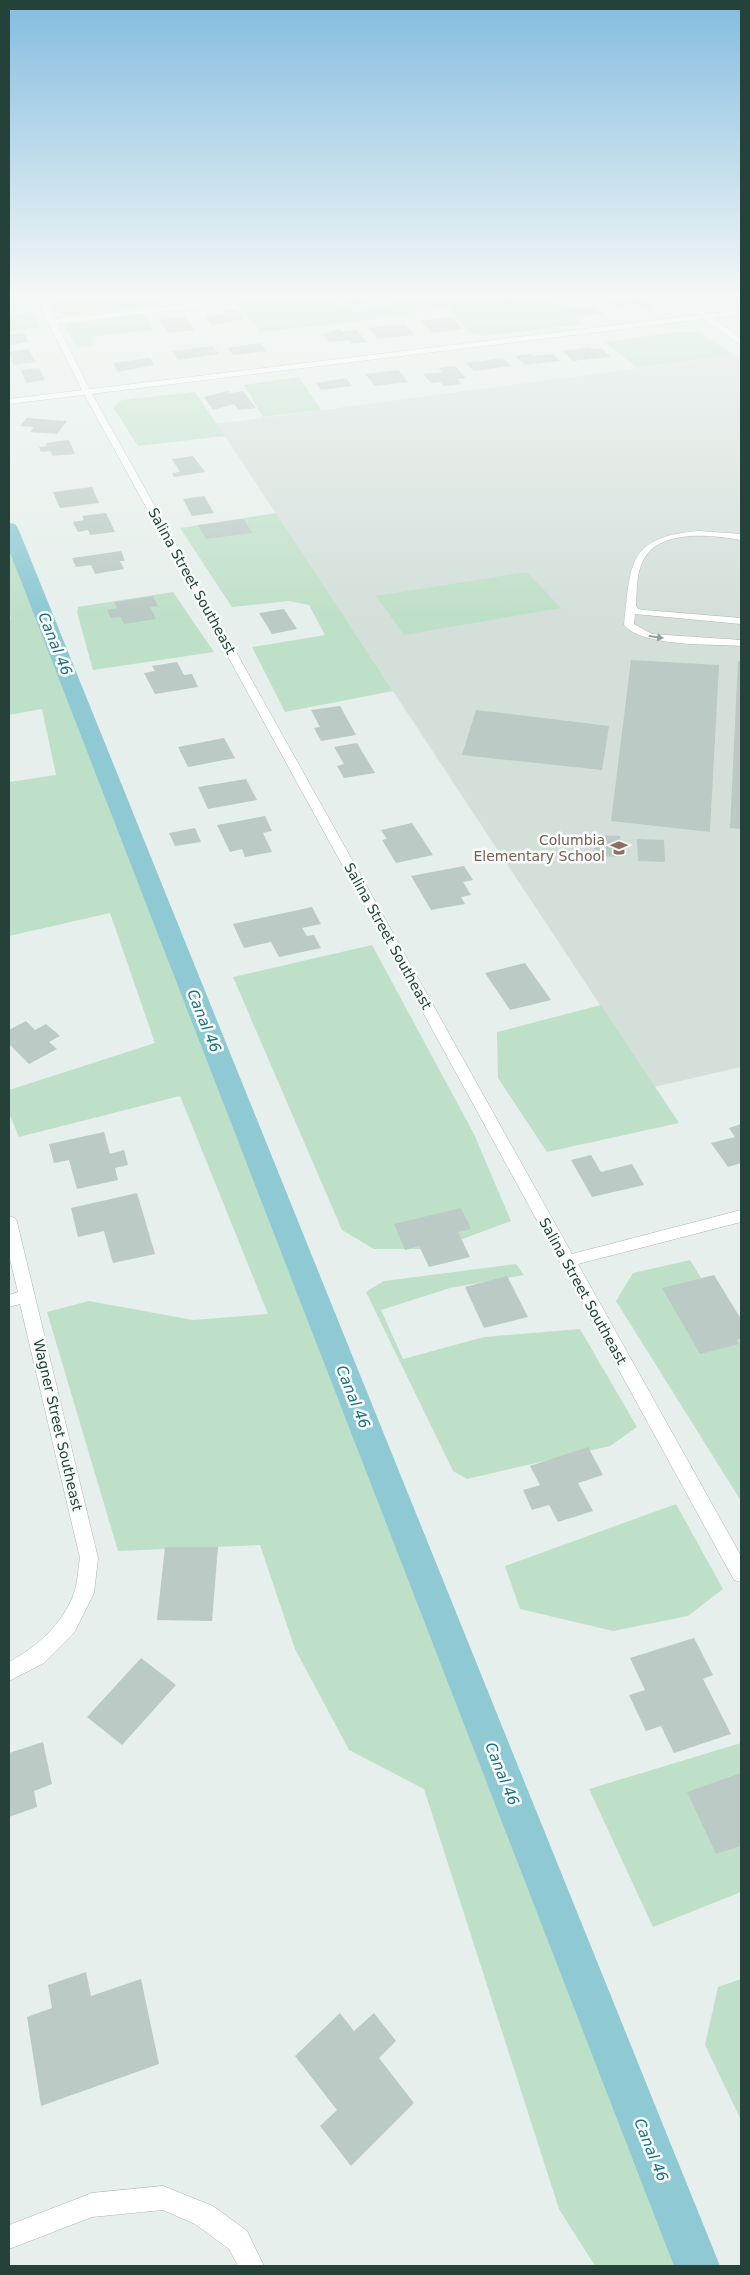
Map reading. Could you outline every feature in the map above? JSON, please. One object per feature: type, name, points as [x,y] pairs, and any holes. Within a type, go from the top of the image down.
[{"type":"street","name":"Salina Street Southeast","points":[[94,402],[566,1261],[741,1574]]},
{"type":"street","points":[[566,1261],[741,1216]]},
{"type":"street","name":"Wagner Street Southeast","points":[[9,1222],[89,1558],[84,1593],[67,1627],[37,1657],[9,1672]]},
{"type":"street","points":[[9,1301],[27,1296]]},
{"type":"street","points":[[9,2237],[92,2205],[163,2198],[204,2215],[238,2240],[252,2266]]},
{"type":"lane","points":[[741,537],[699,533],[679,535],[654,542],[637,562],[629,625],[638,632],[651,637],[741,643]]},
{"type":"lane","points":[[631,606],[635,611],[646,613],[741,621]]},
{"type":"shaded area","name":"Columbia Elementary School","points":[[382,402],[741,402],[741,1067],[654,1087],[217,424]]},
{"type":"green space","points":[[119,402],[202,402],[225,436],[138,446],[113,407]]},
{"type":"green space","points":[[254,402],[316,402],[321,410],[263,417]]},
{"type":"green space","points":[[276,513],[393,691],[285,712],[252,647],[325,635],[309,605],[289,601],[232,607],[180,528]]},
{"type":"green space","points":[[9,541],[681,2266],[595,2266],[559,2209],[424,1789],[349,1750],[295,1649],[260,1545],[118,1551],[47,1312],[89,1301],[193,1320],[268,1314],[180,1096],[19,1137],[9,1113],[9,1090],[155,1043],[110,913],[9,936],[9,782],[56,775],[42,709],[9,715],[9,620],[11,619],[9,610]]},
{"type":"green space","points":[[527,572],[561,608],[404,635],[376,596]]},
{"type":"green space","points":[[173,592],[214,652],[93,670],[77,612],[78,607]]},
{"type":"green space","points":[[372,945],[474,1134],[511,1221],[436,1249],[374,1249],[342,1230],[233,977]]},
{"type":"green space","points":[[601,1005],[679,1123],[547,1152],[498,1078],[497,1032]]},
{"type":"green space","points":[[690,1260],[741,1343],[741,1501],[616,1301],[633,1273]]},
{"type":"green space","points":[[516,1264],[524,1275],[450,1288],[381,1310],[403,1359],[484,1337],[580,1329],[637,1427],[610,1446],[467,1479],[453,1471],[366,1292],[384,1281]]},
{"type":"green space","points":[[676,1504],[723,1589],[688,1616],[613,1631],[520,1609],[505,1566]]},
{"type":"green space","points":[[741,1743],[741,1892],[653,1927],[589,1789]]},
{"type":"green space","points":[[741,1979],[741,2120],[705,2045],[718,1987]]},
{"type":"building","points":[[208,402],[252,402],[256,408],[239,410],[234,404],[213,410]]},
{"type":"building","points":[[27,418],[67,421],[57,434],[30,432],[34,427],[20,426]]},
{"type":"building","points":[[69,440],[75,454],[53,456],[50,451],[41,452],[39,447],[47,446],[46,443]]},
{"type":"building","points":[[193,456],[205,472],[174,477],[172,473],[180,472],[172,459]]},
{"type":"building","points":[[92,487],[99,503],[60,508],[53,492]]},
{"type":"building","points":[[204,496],[214,513],[192,516],[183,499]]},
{"type":"building","points":[[106,513],[115,532],[90,535],[88,530],[78,532],[73,522],[84,520],[82,516]]},
{"type":"building","points":[[244,519],[252,533],[206,539],[198,525]]},
{"type":"building","points":[[121,551],[125,561],[120,561],[124,569],[95,574],[91,565],[76,567],[72,558]]},
{"type":"building","points":[[153,596],[158,606],[150,607],[156,619],[124,624],[121,617],[111,618],[107,610],[117,608],[114,602]]},
{"type":"building","points":[[284,609],[297,629],[272,634],[259,613]]},
{"type":"building","points":[[631,660],[719,665],[710,832],[611,821]]},
{"type":"building","points":[[738,661],[741,661],[741,829],[730,828]]},
{"type":"building","points":[[177,662],[184,675],[192,674],[198,687],[155,694],[144,673],[155,671],[152,666]]},
{"type":"building","points":[[340,706],[356,735],[321,741],[314,728],[320,727],[311,710]]},
{"type":"building","points":[[476,710],[609,726],[602,770],[462,755]]},
{"type":"building","points":[[224,738],[235,758],[188,767],[178,747]]},
{"type":"building","points":[[357,743],[375,773],[344,778],[337,766],[344,764],[334,747]]},
{"type":"building","points":[[246,779],[257,800],[208,809],[198,787]]},
{"type":"building","points":[[265,816],[272,831],[263,833],[272,852],[245,857],[242,849],[230,852],[217,825]]},
{"type":"building","points":[[412,823],[433,855],[396,863],[382,840],[387,839],[381,830]]},
{"type":"building","points":[[195,828],[201,842],[175,846],[169,833]]},
{"type":"building","points":[[593,835],[620,836],[622,857],[595,856]]},
{"type":"building","points":[[637,839],[664,840],[665,862],[638,861]]},
{"type":"building","points":[[464,866],[473,880],[463,882],[471,895],[461,897],[465,904],[431,910],[411,876]]},
{"type":"building","points":[[312,907],[321,924],[302,928],[307,936],[314,935],[321,948],[279,957],[271,942],[244,948],[233,924]]},
{"type":"building","points":[[525,963],[551,1000],[510,1010],[485,973]]},
{"type":"building","points":[[26,1021],[35,1030],[46,1024],[60,1036],[49,1042],[57,1049],[29,1064],[9,1044],[9,1030]]},
{"type":"building","points":[[741,1124],[741,1163],[728,1167],[711,1143],[735,1137],[729,1128]]},
{"type":"building","points":[[104,1132],[110,1154],[124,1150],[128,1165],[115,1168],[118,1180],[77,1189],[69,1160],[54,1163],[49,1144]]},
{"type":"building","points":[[591,1155],[601,1172],[632,1164],[644,1185],[592,1197],[571,1160]]},
{"type":"building","points":[[137,1193],[155,1254],[113,1263],[104,1231],[78,1237],[71,1208]]},
{"type":"building","points":[[461,1208],[471,1229],[458,1232],[470,1257],[429,1267],[419,1246],[405,1250],[394,1224]]},
{"type":"building","points":[[714,1275],[741,1319],[741,1339],[737,1340],[739,1344],[700,1354],[662,1288]]},
{"type":"building","points":[[507,1276],[528,1317],[484,1328],[465,1287]]},
{"type":"building","points":[[588,1447],[603,1475],[578,1483],[593,1511],[558,1522],[549,1505],[532,1510],[523,1490],[540,1485],[530,1466]]},
{"type":"building","points":[[165,1547],[218,1547],[212,1621],[157,1620]]},
{"type":"building","points":[[694,1638],[713,1675],[703,1679],[731,1734],[674,1753],[661,1726],[646,1731],[629,1695],[645,1690],[630,1658]]},
{"type":"building","points":[[141,1658],[176,1685],[122,1745],[87,1717]]},
{"type":"building","points":[[43,1742],[52,1784],[34,1791],[37,1807],[9,1817],[9,1753]]},
{"type":"building","points":[[741,1773],[741,1846],[716,1854],[687,1792]]},
{"type":"building","points":[[86,1972],[91,1996],[141,1979],[159,2064],[41,2106],[27,2017],[52,2008],[48,1985]]},
{"type":"building","points":[[340,2013],[354,2031],[374,2013],[396,2041],[379,2058],[414,2103],[351,2166],[320,2126],[337,2110],[295,2056]]},
{"type":"waterway","name":"Canal 46","points":[[9,528],[697,2266]]},
{"type":"place","name":"Columbia Elementary School","points":[[619,848]]}]
